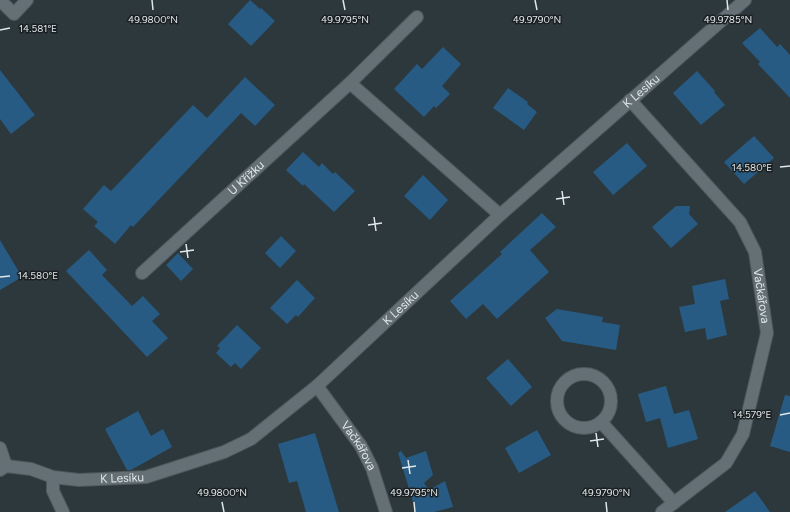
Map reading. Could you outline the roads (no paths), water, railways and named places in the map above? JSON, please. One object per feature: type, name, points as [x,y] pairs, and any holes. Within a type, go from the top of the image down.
[{"type":"street","points":[[0,0],[14,14],[27,0]]},
{"type":"street","name":"K Lesíku","points":[[3,468],[31,470],[53,477],[79,480],[146,478],[224,452],[251,440],[317,386],[500,215],[745,0]]},
{"type":"street","name":"U Křížku","points":[[142,273],[350,83],[417,17]]},
{"type":"street","points":[[350,83],[500,215]]},
{"type":"street","name":"Vačkářova","points":[[630,100],[740,222],[754,252],[767,333],[743,434],[726,464],[662,512]]},
{"type":"street","points":[[578,374],[588,374],[597,377],[607,387],[611,396],[610,406],[608,415],[601,422],[593,427],[584,429],[574,427],[566,422],[560,415],[556,397],[559,388],[565,380],[578,374]]},
{"type":"street","name":"Vačkářova","points":[[317,386],[361,446],[372,468],[386,512]]},
{"type":"street","points":[[601,422],[674,503]]},
{"type":"street","points":[[0,448],[3,468]]},
{"type":"street","points":[[53,477],[53,491],[63,512]]}]
